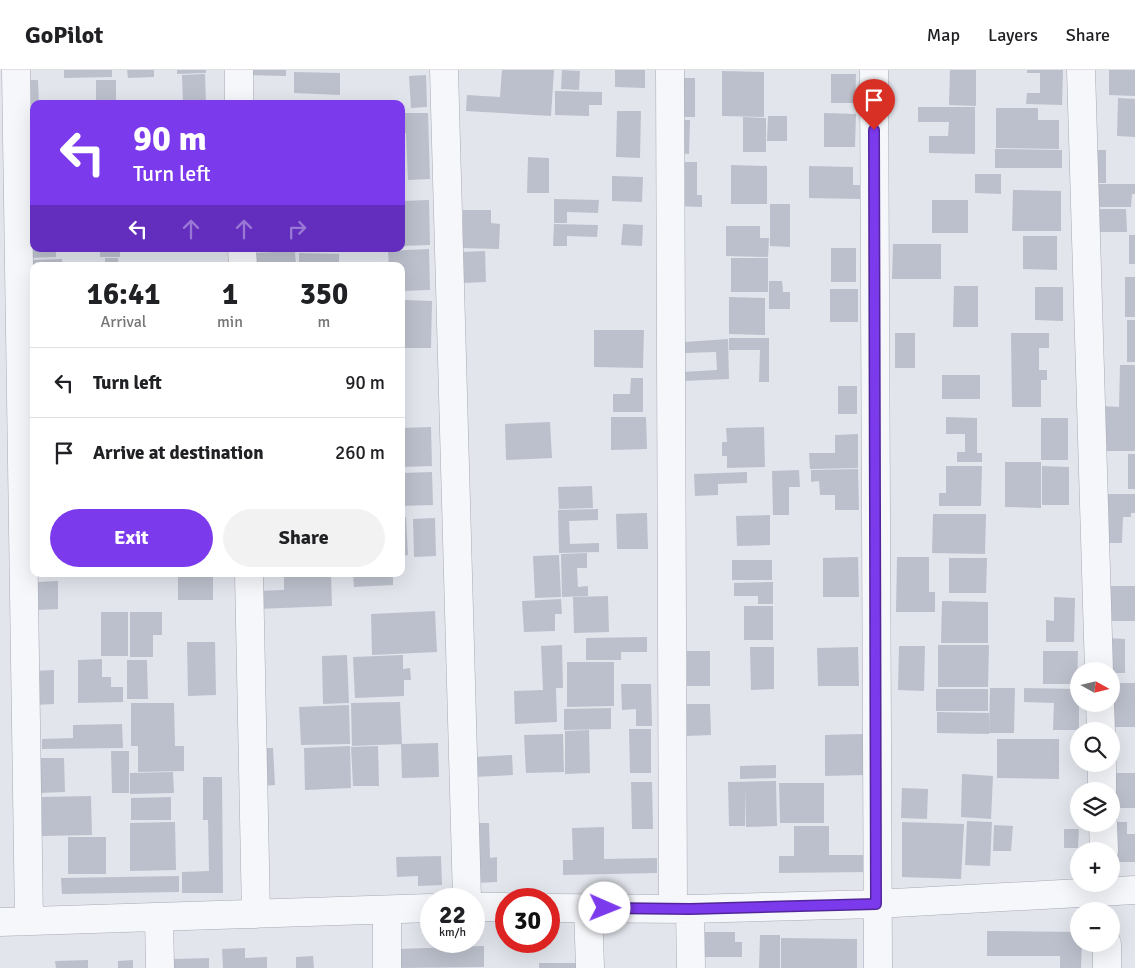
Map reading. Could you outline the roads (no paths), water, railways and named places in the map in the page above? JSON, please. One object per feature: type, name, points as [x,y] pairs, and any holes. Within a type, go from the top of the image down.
[{"type":"street","points":[[16,70],[30,921]]},
{"type":"street","points":[[239,70],[239,100]]},
{"type":"street","points":[[444,70],[467,888]]},
{"type":"street","points":[[670,70],[681,909],[691,968]]},
{"type":"street","points":[[874,70],[876,904],[878,968]]},
{"type":"street","points":[[1081,70],[1099,662]]},
{"type":"street","points":[[249,577],[256,914]]},
{"type":"street","points":[[560,908],[681,909],[876,904],[1106,896],[1135,890]]},
{"type":"street","points":[[0,922],[420,908]]},
{"type":"street","points":[[588,908],[590,968]]},
{"type":"street","points":[[386,910],[387,968]]},
{"type":"street","points":[[159,917],[160,968]]},
{"type":"street","points":[[1107,952],[1107,968]]}]
